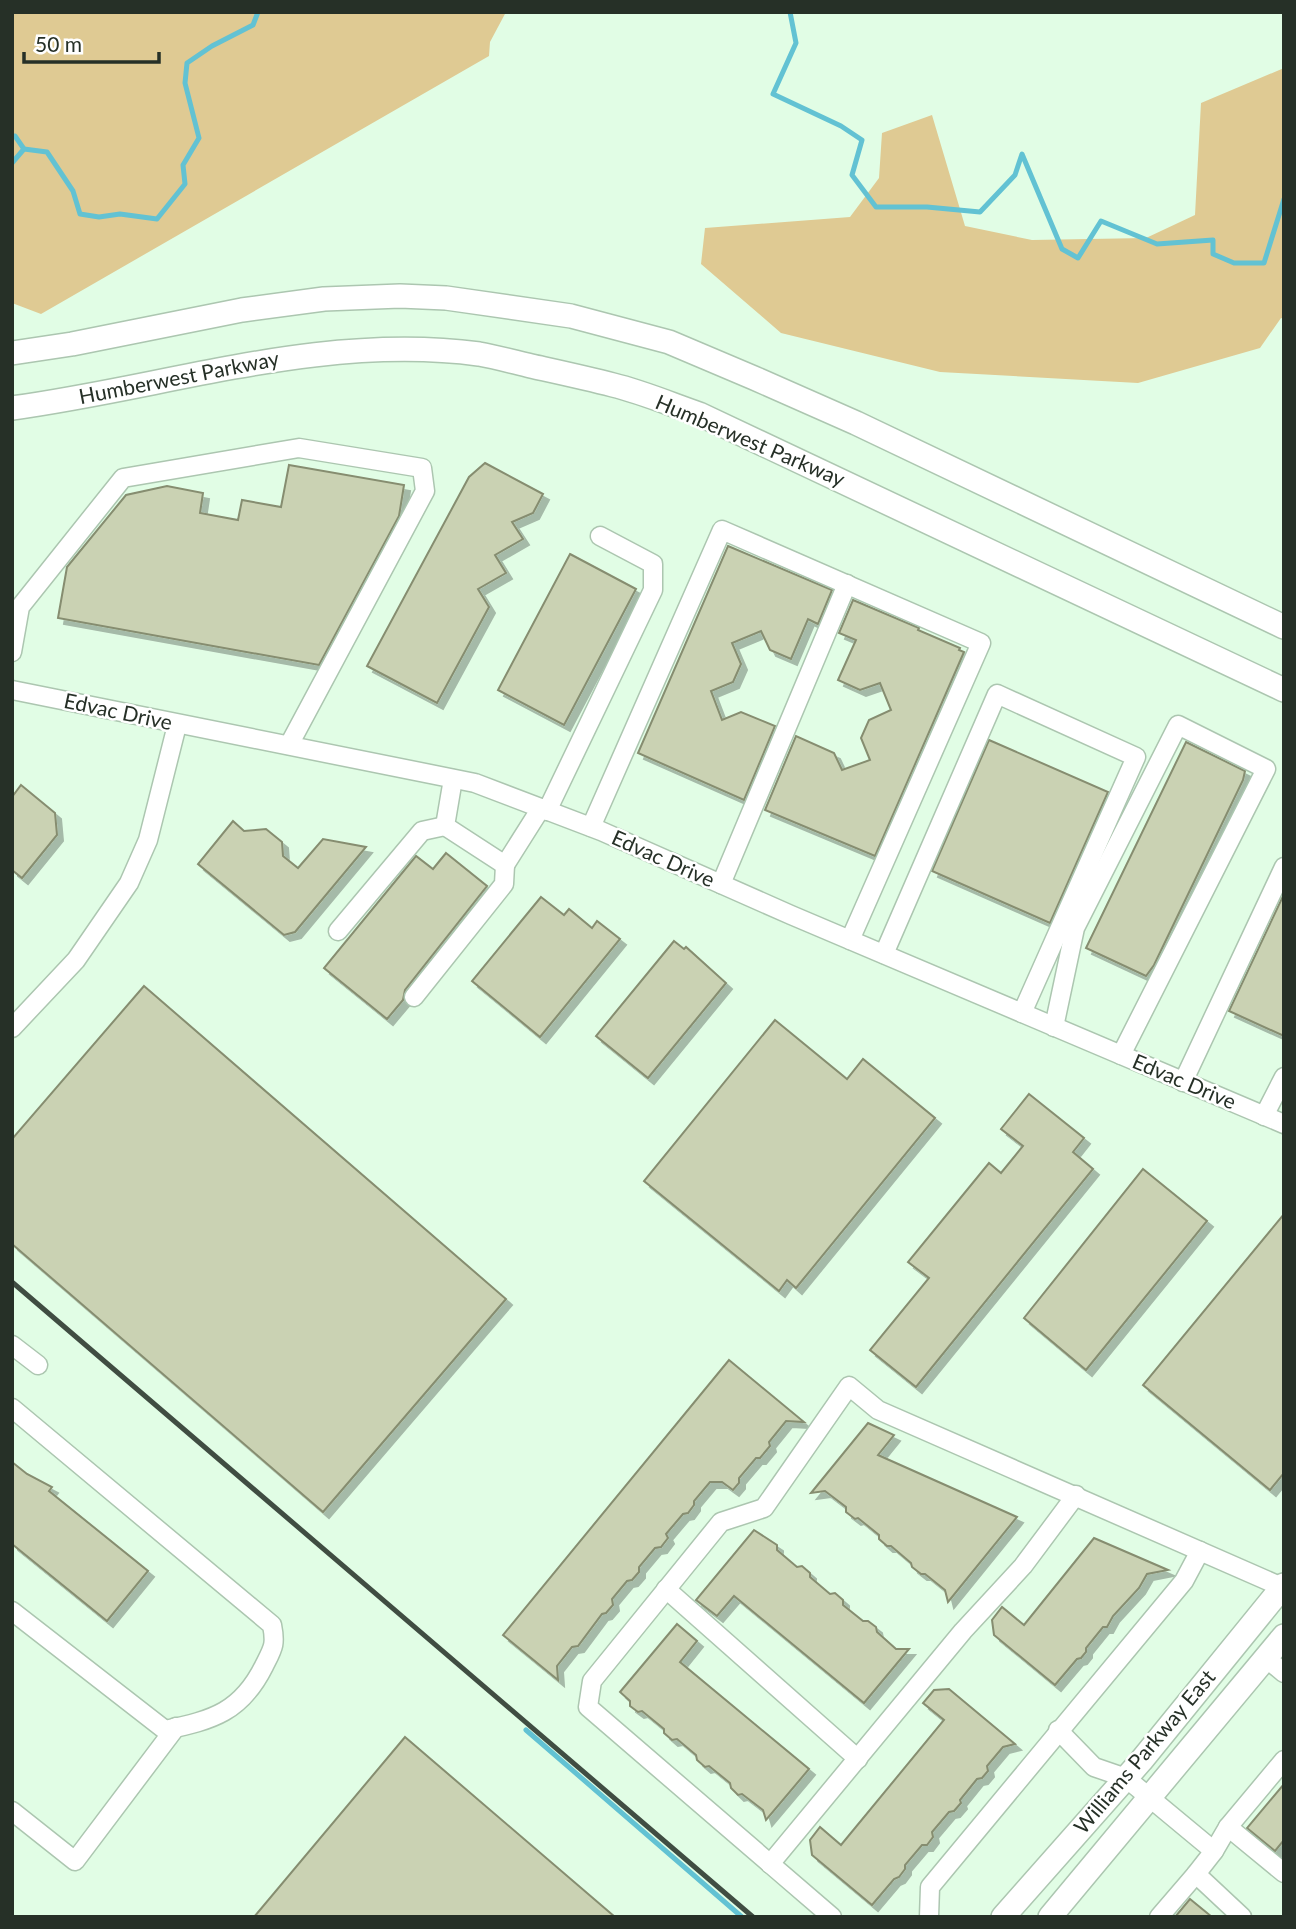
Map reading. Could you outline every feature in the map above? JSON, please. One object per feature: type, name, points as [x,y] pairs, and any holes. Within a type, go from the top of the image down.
[{"type":"main road","points":[[12,353],[286,303],[324,299],[400,296],[446,298],[571,316],[669,342],[856,423],[1284,627]]},
{"type":"main road","points":[[12,365],[160,327]]},
{"type":"main road","name":"Humberwest Parkway","points":[[12,408],[247,364],[334,353],[387,350],[479,354],[530,365],[615,385],[699,414],[1284,690]]},
{"type":"main road","name":"Williams Parkway East","points":[[1003,1917],[1126,1778],[1283,1586]]},
{"type":"main road","name":"Williams Parkway East","points":[[1049,1917],[1284,1636]]},
{"type":"street","points":[[12,652],[20,607],[123,478],[299,448],[422,468],[425,491],[289,745]]},
{"type":"street","points":[[591,827],[723,530],[847,584],[981,643],[849,940]]},
{"type":"street","points":[[414,997],[503,884],[505,865],[544,810],[653,590],[653,564],[600,536]]},
{"type":"street","points":[[721,884],[847,584]]},
{"type":"street","name":"Edvac Drive","points":[[12,690],[475,783],[591,827],[849,940],[1284,1124]]},
{"type":"street","points":[[884,954],[997,694],[1136,757],[1022,1013]]},
{"type":"street","points":[[12,1028],[76,960],[129,883],[148,840],[177,725]]},
{"type":"street","points":[[1054,1027],[1075,928],[1178,725],[1266,769],[1121,1055]]},
{"type":"street","points":[[445,826],[453,779]]},
{"type":"street","points":[[338,931],[422,831],[445,826],[505,865]]},
{"type":"street","points":[[1183,1082],[1284,867]]},
{"type":"street","points":[[1264,1116],[1284,1077]]},
{"type":"street","points":[[12,1345],[38,1365]]},
{"type":"street","points":[[832,1917],[588,1707],[592,1681],[720,1522],[764,1508],[849,1386],[878,1410],[1283,1586]]},
{"type":"street","points":[[12,1408],[272,1625],[275,1644],[254,1687],[223,1712],[207,1720],[165,1730],[12,1611]]},
{"type":"street","points":[[770,1864],[963,1631],[1023,1566],[1076,1495]]},
{"type":"street","points":[[929,1917],[930,1887],[1184,1581],[1200,1550]]},
{"type":"street","points":[[666,1589],[858,1759]]},
{"type":"street","points":[[1266,1658],[1284,1673]]},
{"type":"street","points":[[12,1811],[75,1861],[176,1727]]},
{"type":"street","points":[[1058,1730],[1094,1767],[1126,1778],[1214,1851]]},
{"type":"street","points":[[1159,1917],[1196,1874],[1228,1827],[1284,1760]]},
{"type":"street","points":[[1228,1827],[1284,1873]]},
{"type":"street","points":[[1196,1874],[1242,1917]]},
{"type":"shaded area","points":[[12,12],[506,12],[490,42],[489,56],[41,314],[12,303]]},
{"type":"shaded area","points":[[1284,68],[1284,319],[1281,318],[1260,348],[1138,383],[940,372],[781,333],[701,264],[705,228],[850,217],[879,178],[882,133],[932,115],[965,226],[1032,240],[1146,238],[1195,215],[1201,103]]},
{"type":"building","points":[[485,463],[543,494],[533,513],[512,522],[523,539],[495,555],[506,573],[478,589],[489,607],[437,703],[367,666],[469,477]]},
{"type":"building","points":[[289,465],[404,485],[399,516],[319,665],[58,618],[67,567],[126,495],[167,486],[203,493],[200,513],[238,520],[242,500],[281,507]]},
{"type":"building","points":[[728,546],[832,590],[818,624],[808,619],[791,659],[770,650],[761,631],[732,643],[741,664],[733,682],[711,691],[722,720],[741,712],[775,726],[744,800],[638,753]]},
{"type":"building","points":[[570,554],[636,589],[564,725],[498,690]]},
{"type":"building","points":[[853,600],[919,628],[918,630],[964,652],[875,856],[765,810],[796,736],[834,753],[842,770],[870,760],[861,738],[869,720],[891,710],[880,683],[860,690],[838,680],[856,640],[839,633]]},
{"type":"building","points":[[989,740],[1108,792],[1050,923],[932,871]]},
{"type":"building","points":[[1186,742],[1245,771],[1154,965],[1146,976],[1086,948]]},
{"type":"building","points":[[21,785],[55,813],[57,835],[22,878],[12,870],[12,797]]},
{"type":"building","points":[[233,821],[244,831],[266,829],[282,842],[283,856],[298,868],[323,839],[366,847],[295,932],[284,935],[198,864]]},
{"type":"building","points":[[446,853],[487,886],[405,990],[403,1000],[387,1019],[324,968],[416,856],[433,869]]},
{"type":"building","points":[[1284,894],[1284,1036],[1229,1011]]},
{"type":"building","points":[[541,897],[564,915],[569,909],[592,928],[597,921],[620,939],[540,1037],[472,981]]},
{"type":"building","points":[[674,941],[684,949],[686,947],[726,983],[648,1078],[596,1036]]},
{"type":"building","points":[[144,986],[506,1299],[323,1512],[12,1244],[12,1139]]},
{"type":"building","points":[[775,1020],[847,1079],[863,1059],[935,1118],[796,1288],[787,1280],[779,1291],[644,1181]]},
{"type":"building","points":[[1029,1094],[1084,1138],[1073,1152],[1093,1169],[916,1387],[870,1350],[929,1278],[908,1262],[989,1163],[1001,1173],[1023,1146],[1001,1129]]},
{"type":"building","points":[[1143,1169],[1207,1221],[1086,1370],[1024,1318]]},
{"type":"building","points":[[1284,1214],[1284,1473],[1270,1490],[1143,1385]]},
{"type":"building","points":[[729,1360],[804,1422],[786,1421],[769,1442],[770,1446],[739,1478],[739,1483],[733,1490],[722,1482],[710,1482],[688,1513],[683,1514],[666,1534],[668,1538],[661,1547],[655,1548],[639,1567],[639,1572],[632,1580],[627,1581],[612,1599],[613,1605],[557,1666],[558,1680],[503,1635]]},
{"type":"building","points":[[868,1423],[894,1435],[878,1455],[1017,1517],[948,1602],[945,1590],[912,1567],[911,1563],[891,1546],[887,1546],[879,1539],[879,1535],[858,1518],[855,1519],[846,1512],[846,1507],[825,1491],[811,1493]]},
{"type":"building","points":[[12,1462],[27,1474],[52,1487],[49,1491],[148,1571],[107,1621],[12,1544]]},
{"type":"building","points":[[754,1530],[777,1545],[777,1550],[797,1567],[802,1566],[810,1573],[810,1577],[830,1594],[835,1593],[843,1600],[843,1605],[863,1621],[876,1627],[877,1632],[896,1649],[909,1649],[864,1703],[734,1596],[717,1616],[696,1600]]},
{"type":"building","points":[[1094,1538],[1168,1570],[1147,1574],[1107,1627],[1103,1627],[1086,1648],[1086,1652],[1055,1685],[994,1635],[992,1620],[1002,1607],[1024,1625]]},
{"type":"building","points":[[677,1624],[697,1641],[680,1662],[809,1769],[766,1820],[763,1810],[742,1794],[738,1795],[730,1783],[709,1766],[705,1767],[697,1760],[696,1755],[677,1739],[672,1740],[664,1733],[664,1729],[642,1711],[638,1712],[630,1706],[630,1701],[620,1692]]},
{"type":"building","points":[[949,1689],[1015,1744],[1003,1747],[987,1766],[988,1771],[982,1778],[977,1779],[960,1800],[961,1803],[954,1811],[949,1812],[932,1832],[933,1837],[927,1845],[922,1845],[905,1865],[899,1877],[894,1879],[872,1905],[812,1855],[810,1840],[820,1827],[841,1845],[944,1720],[923,1703],[934,1690]]},
{"type":"building","points":[[405,1737],[615,1917],[254,1917]]},
{"type":"building","points":[[1284,1784],[1284,1840],[1275,1851],[1247,1828]]},
{"type":"building","points":[[1190,1899],[1212,1917],[1175,1917]]},
{"type":"waterway","points":[[12,136],[15,136],[24,149],[47,152],[73,191],[80,214],[99,217],[120,214],[157,219],[185,184],[183,165],[199,138],[185,83],[187,63],[212,46],[253,25],[258,12]]},
{"type":"waterway","points":[[790,12],[796,43],[773,94],[841,126],[862,140],[852,175],[876,207],[927,207],[980,212],[1015,175],[1022,154],[1062,249],[1078,258],[1101,221],[1157,244],[1213,240],[1213,254],[1234,263],[1264,263],[1284,199]]},
{"type":"waterway","points":[[12,163],[24,149]]},
{"type":"waterway","points":[[526,1730],[742,1917]]},
{"type":"railway","points":[[12,1282],[753,1917]]}]
